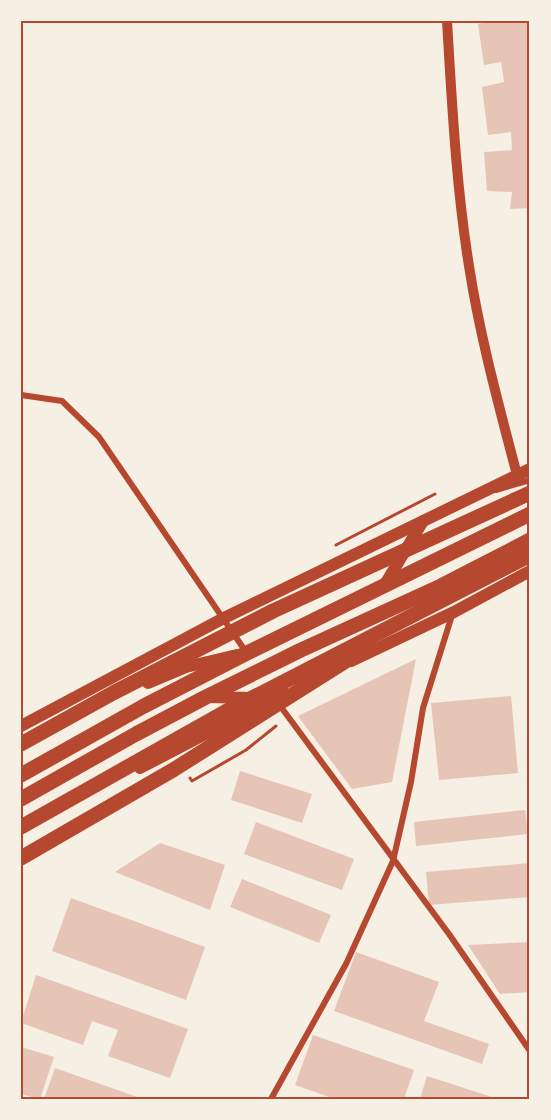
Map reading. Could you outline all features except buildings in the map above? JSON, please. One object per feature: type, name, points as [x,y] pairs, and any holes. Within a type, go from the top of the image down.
[{"type":"main road","points":[[21,726],[222,618],[530,469]]},
{"type":"main road","points":[[21,743],[273,611],[530,493]]},
{"type":"main road","points":[[21,775],[144,706],[247,653],[530,514]]},
{"type":"main road","points":[[383,586],[424,520]]},
{"type":"main road","points":[[21,799],[135,734],[206,697],[301,650],[441,586],[530,540]]},
{"type":"main road","points":[[21,827],[225,712],[530,555]]},
{"type":"main road","points":[[21,833],[94,792],[274,698],[454,612],[530,571]]},
{"type":"main road","points":[[441,586],[454,612]]},
{"type":"main road","points":[[21,858],[173,770],[433,606]]},
{"type":"main road","points":[[21,751],[157,678],[186,667],[247,653]]},
{"type":"main road","points":[[206,697],[274,698]]},
{"type":"street","points":[[447,21],[459,177],[469,268],[494,385],[517,475]]},
{"type":"street","points":[[21,395],[62,401],[99,438],[247,653]]},
{"type":"street","points":[[478,495],[530,480]]},
{"type":"street","points":[[271,1099],[346,964],[393,861],[411,782],[423,708],[454,612]]},
{"type":"street","points":[[274,698],[449,934],[530,1052]]},
{"type":"path","points":[[332,547],[435,494]]}]
